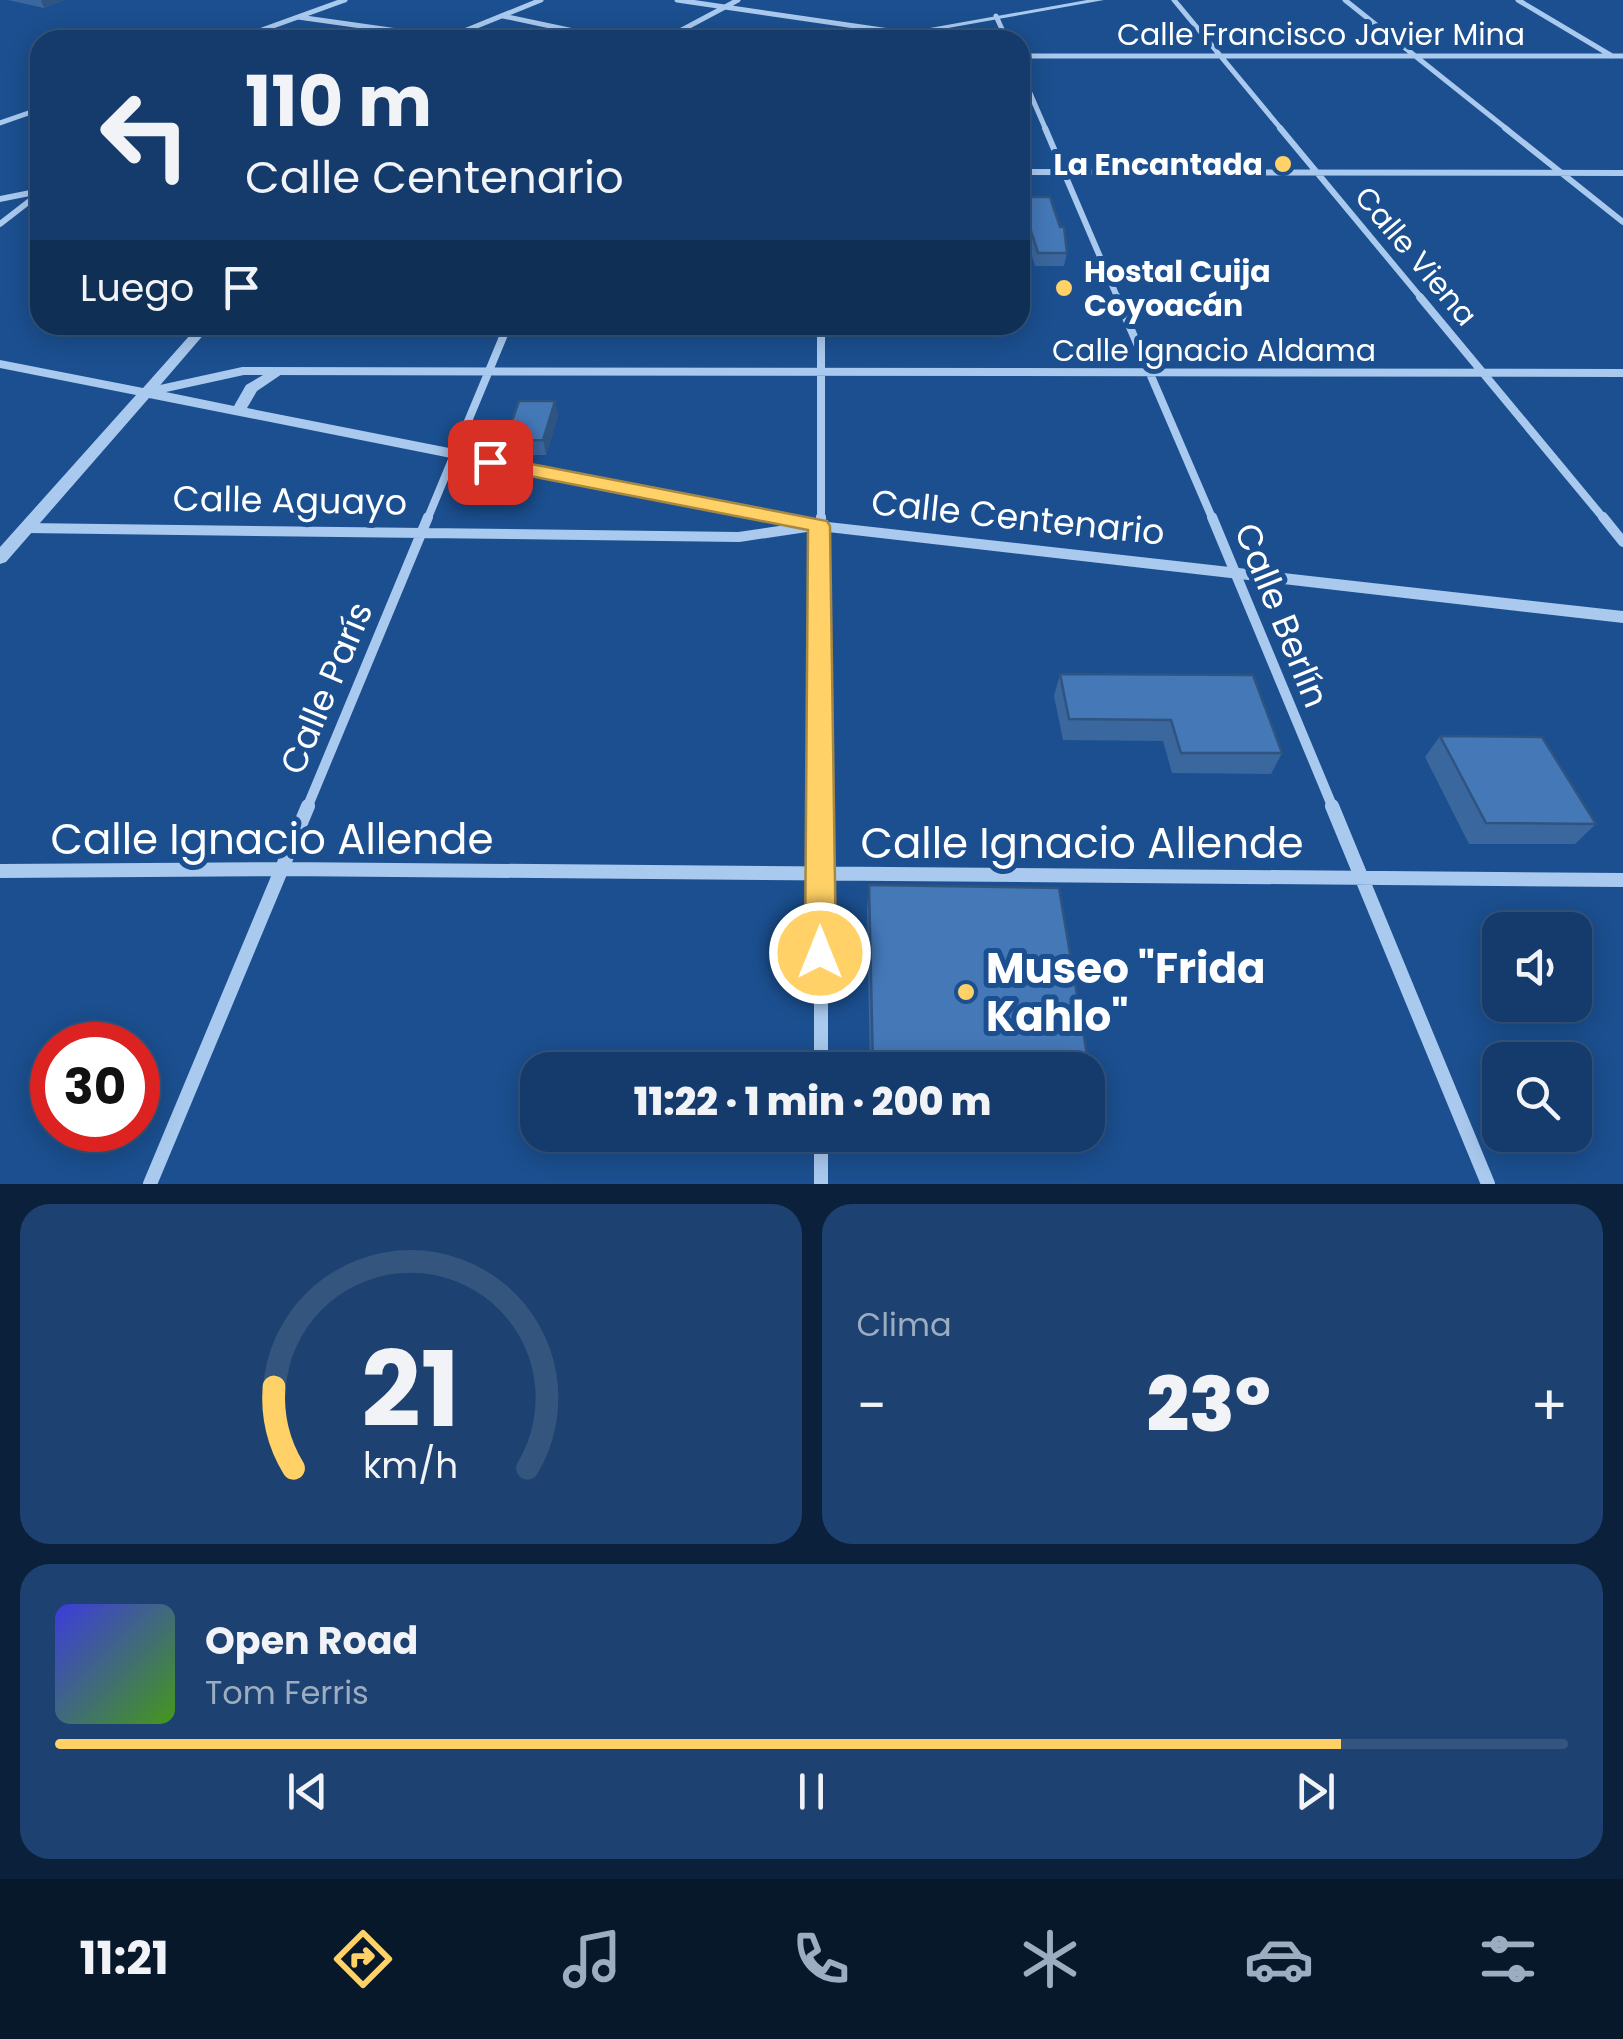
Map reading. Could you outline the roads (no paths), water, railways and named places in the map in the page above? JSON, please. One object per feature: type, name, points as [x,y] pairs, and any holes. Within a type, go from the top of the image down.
[{"type":"street","points":[[262,30],[345,0]]},
{"type":"street","points":[[467,30],[541,0]]},
{"type":"street","points":[[678,0],[882,30]]},
{"type":"street","points":[[682,30],[738,0]]},
{"type":"street","points":[[1064,0],[1081,3]]},
{"type":"street","points":[[919,30],[1100,0]]},
{"type":"street","name":"Calle Viena","points":[[1174,0],[1623,542]]},
{"type":"street","points":[[1345,0],[1623,222]]},
{"type":"street","points":[[1518,0],[1613,56]]},
{"type":"street","points":[[502,16],[568,30]]},
{"type":"street","points":[[996,16],[1002,30]]},
{"type":"street","points":[[298,17],[390,30]]},
{"type":"street","name":"Calle Francisco Javier Mina","points":[[1030,56],[1623,59]]},
{"type":"street","name":"Calle Berlín","points":[[1030,92],[1235,571],[1488,1184]]},
{"type":"street","points":[[0,124],[30,113]]},
{"type":"street","points":[[1030,172],[1623,173]]},
{"type":"street","points":[[0,199],[30,194]]},
{"type":"street","points":[[0,224],[30,200]]},
{"type":"street","points":[[0,558],[197,335]]},
{"type":"street","name":"Calle París","points":[[150,1184],[504,335]]},
{"type":"street","points":[[820,1052],[821,335]]},
{"type":"street","name":"Calle Centenario","points":[[0,364],[819,526],[1623,617]]},
{"type":"street","points":[[239,409],[252,388],[277,371]]},
{"type":"street","name":"Calle Ignacio Aldama","points":[[147,392],[206,377],[277,371],[1623,373]]},
{"type":"street","name":"Calle Aguayo","points":[[0,528],[739,537],[819,526]]},
{"type":"street","name":"Calle Ignacio Allende","points":[[0,871],[280,869],[1623,880]]},
{"type":"street","points":[[821,1152],[821,1184]]},
{"type":"place","name":"La Encantada","points":[[1283,164]]},
{"type":"place","name":"Hostal Cuija Coyoacán","points":[[1064,288]]},
{"type":"place","name":"Museo \"Frida Kahlo\"","points":[[966,992]]}]
